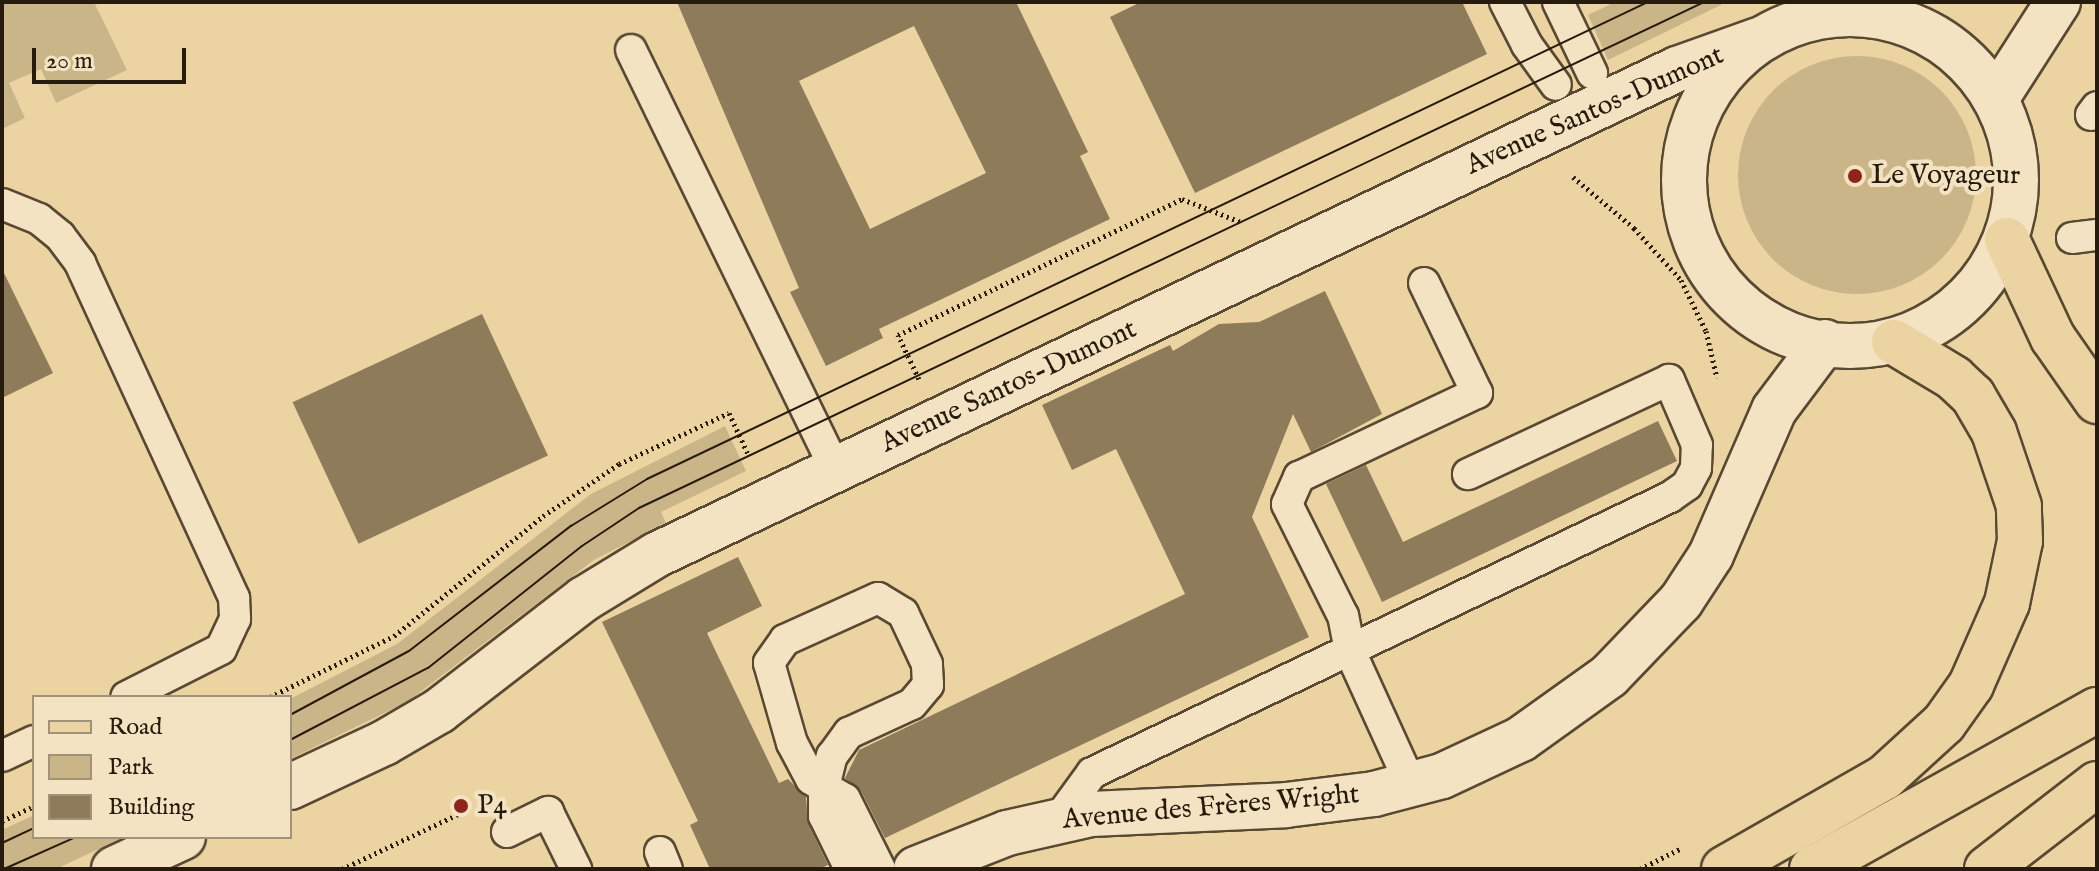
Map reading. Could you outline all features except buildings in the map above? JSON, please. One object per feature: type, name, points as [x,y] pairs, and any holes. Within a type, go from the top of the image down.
[{"type":"main road","points":[[1997,97],[2058,2]]},
{"type":"main road","points":[[1894,9],[1963,55],[1997,97],[2017,178],[2007,240],[1997,265],[1970,298],[1925,330],[1894,342],[1825,342],[1764,324],[1721,288],[1693,239],[1682,183],[1690,128],[1716,79],[1758,40],[1809,17],[1894,9]]},
{"type":"main road","name":"Avenue Santos-Dumont","points":[[292,786],[439,711],[617,576],[835,469],[1677,69],[1758,40]]},
{"type":"main road","points":[[2007,240],[2061,351],[2097,401]]},
{"type":"main road","name":"Avenue des Frères Wright","points":[[916,869],[1007,833],[1091,814],[1286,805],[1411,785],[1487,758],[1521,739],[1570,708],[1644,642],[1711,555],[1774,410],[1825,342]]},
{"type":"main road","points":[[1724,869],[1885,777],[1944,723],[1971,685],[2007,603],[2020,541],[2019,506],[2006,460],[1973,396],[1954,378],[1894,342]]},
{"type":"main road","points":[[1812,869],[2097,710]]},
{"type":"main road","points":[[1987,869],[2097,784]]},
{"type":"main road","points":[[2020,869],[2097,821]]},
{"type":"main road","points":[[114,869],[179,839]]},
{"type":"lane","points":[[1505,2],[1533,55],[1556,85]]},
{"type":"lane","points":[[1558,2],[1592,73]]},
{"type":"lane","points":[[631,50],[835,469]]},
{"type":"lane","points":[[2,204],[39,219],[60,236],[80,263],[234,598],[235,619],[221,649],[130,695]]},
{"type":"lane","points":[[1411,785],[1350,651],[1343,616],[1287,504],[1299,477],[1477,393],[1424,283]]},
{"type":"lane","points":[[1057,821],[1092,773],[1670,497],[1687,485],[1696,468],[1697,445],[1669,380],[1468,474]]},
{"type":"lane","points":[[850,869],[824,816],[824,787],[832,756],[849,733],[912,704],[928,685],[927,664],[903,613],[887,601],[866,602],[785,640],[771,654],[792,743],[811,779],[824,787],[845,799],[880,869]]},
{"type":"lane","points":[[2,756],[32,742]]},
{"type":"lane","points":[[514,828],[548,812],[576,869]]},
{"type":"path","points":[[1573,177],[1634,228],[1681,280],[1706,331],[1720,389]]},
{"type":"path","points":[[938,421],[898,335],[1182,199],[1250,226]]},
{"type":"path","points":[[342,869],[506,791],[514,828]]},
{"type":"path","points":[[2,821],[32,807]]},
{"type":"green space","points":[[94,2],[127,70],[56,103],[41,69],[9,83],[25,118],[2,129],[2,4]]},
{"type":"green space","points":[[1615,2],[1727,2],[1608,60],[1588,15]]},
{"type":"green space","points":[[1857,56],[1902,65],[1923,76],[1941,91],[1956,109],[1967,130],[1976,175],[1967,220],[1956,241],[1941,259],[1923,274],[1902,285],[1857,294],[1812,285],[1791,274],[1773,259],[1758,241],[1747,220],[1738,175],[1747,130],[1758,109],[1773,91],[1791,76],[1812,65]]},
{"type":"green space","points":[[725,426],[746,471],[661,512],[666,523],[594,560],[407,702],[292,758],[292,698],[397,644],[591,494]]},
{"type":"green space","points":[[32,816],[32,839],[120,839],[56,869],[2,869],[2,830]]},
{"type":"tram line","points":[[292,714],[409,651],[571,526],[647,479],[1648,2]]},
{"type":"tram line","points":[[292,739],[428,668],[582,546],[639,508],[1704,2]]},
{"type":"tram line","points":[[2,843],[32,829]]},
{"type":"tram line","points":[[4,869],[72,839]]},
{"type":"place","name":"Le Voyageur","points":[[1855,176]]},
{"type":"place","name":"P4","points":[[461,806]]}]
